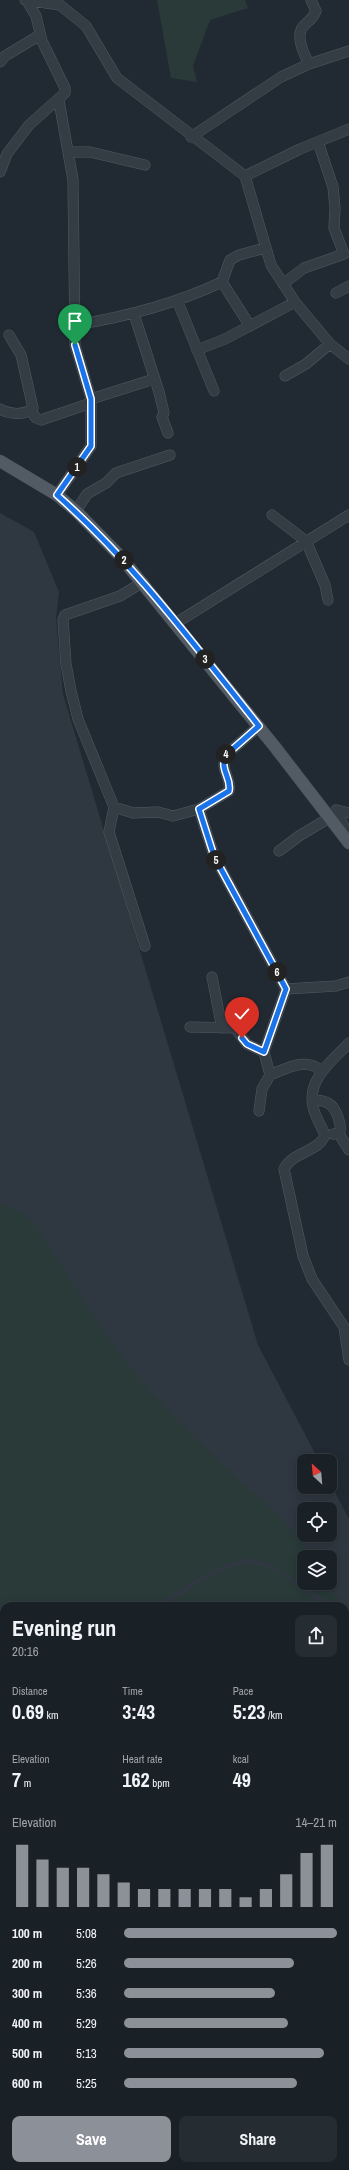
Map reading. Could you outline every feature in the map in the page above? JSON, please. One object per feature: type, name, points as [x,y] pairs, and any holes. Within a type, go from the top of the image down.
[{"type":"main road","points":[[0,461],[57,495],[120,556],[143,582],[259,726],[329,818],[347,839]]},
{"type":"street","points":[[0,172],[7,154],[29,125],[59,101],[65,93],[65,88],[40,34],[36,16],[26,0]]},
{"type":"street","points":[[26,0],[60,5],[86,26],[117,78],[191,137],[245,176],[271,265],[295,302],[330,344],[349,358]]},
{"type":"street","points":[[309,64],[303,53],[300,34],[302,27],[314,18],[316,11],[311,0]]},
{"type":"street","points":[[0,62],[5,56],[40,34]]},
{"type":"street","points":[[191,137],[258,90],[309,64],[349,50]]},
{"type":"street","points":[[57,495],[91,446],[91,401],[75,345],[73,180],[59,101]]},
{"type":"street","points":[[245,176],[349,129]]},
{"type":"street","points":[[283,284],[304,268],[347,255],[334,228],[336,208],[332,187],[318,142]]},
{"type":"street","points":[[68,152],[90,152],[145,165]]},
{"type":"street","points":[[74,325],[134,314],[177,300],[222,282],[230,260],[239,255],[265,248]]},
{"type":"street","points":[[222,282],[250,326]]},
{"type":"street","points":[[336,293],[349,286]]},
{"type":"street","points":[[177,300],[189,325],[197,350],[214,391]]},
{"type":"street","points":[[197,350],[225,339],[295,302]]},
{"type":"street","points":[[134,314],[159,392],[164,414],[162,417],[168,433]]},
{"type":"street","points":[[9,335],[21,355],[33,408],[31,411]]},
{"type":"street","points":[[285,376],[330,344]]},
{"type":"street","points":[[31,411],[36,418],[41,420],[154,378]]},
{"type":"street","points":[[0,409],[9,413],[31,411]]},
{"type":"street","points":[[76,512],[86,494],[106,483],[116,473],[170,455]]},
{"type":"street","points":[[272,515],[306,541],[325,585],[328,600]]},
{"type":"street","points":[[176,623],[349,515]]},
{"type":"street","points":[[143,582],[120,596],[65,615],[63,620],[66,664],[78,719],[114,807],[109,832],[145,946]]},
{"type":"street","points":[[114,807],[133,813],[158,812],[173,816],[199,809],[229,791],[230,785],[224,772],[223,761],[226,755],[259,726]]},
{"type":"street","points":[[199,809],[214,856],[286,989],[264,1052],[270,1075]]},
{"type":"street","points":[[347,839],[346,832],[336,810],[349,813]]},
{"type":"street","points":[[279,851],[299,836],[329,818]]},
{"type":"street","points":[[212,978],[222,1028]]},
{"type":"street","points":[[286,989],[336,986],[349,982]]},
{"type":"street","points":[[190,1027],[235,1028],[247,1044],[264,1052]]},
{"type":"street","points":[[325,1135],[313,1107],[313,1089],[322,1071],[349,1043]]},
{"type":"street","points":[[259,1111],[262,1089],[270,1075],[296,1065],[307,1063],[314,1065],[322,1071]]},
{"type":"street","points":[[312,1100],[330,1104],[341,1125],[340,1134],[349,1150]]},
{"type":"street","points":[[340,1134],[325,1135],[316,1145],[300,1153],[286,1164],[284,1169],[284,1178],[303,1256],[312,1279],[344,1327],[349,1360]]},
{"type":"shaded area","points":[[157,0],[245,0],[248,8],[210,20],[193,66],[197,82],[171,78]]},
{"type":"shaded area","points":[[0,513],[34,532],[59,592],[56,618],[63,694],[258,1345],[315,1454],[297,1454],[297,1494],[336,1494],[349,1519],[349,1602],[0,1602]]},
{"type":"shaded area","points":[[0,1204],[20,1212],[34,1223],[104,1331],[134,1372],[172,1415],[278,1516],[297,1536],[297,1542],[302,1542],[308,1550],[297,1550],[297,1581],[268,1562],[249,1558],[227,1563],[196,1579],[159,1602],[0,1602]]},
{"type":"shaded area","points":[[248,1564],[259,1565],[287,1579],[297,1586],[297,1590],[302,1590],[318,1602],[170,1602],[204,1580],[226,1570]]},
{"type":"shaded area","points":[[311,1590],[332,1590],[340,1602],[329,1602]]},
{"type":"route","points":[[75,345],[91,399],[91,446],[57,495],[120,556],[143,582],[259,726],[226,755],[223,761],[224,772],[230,785],[229,791],[225,795],[199,809],[214,856],[286,989],[264,1052],[247,1044],[242,1038]]}]
